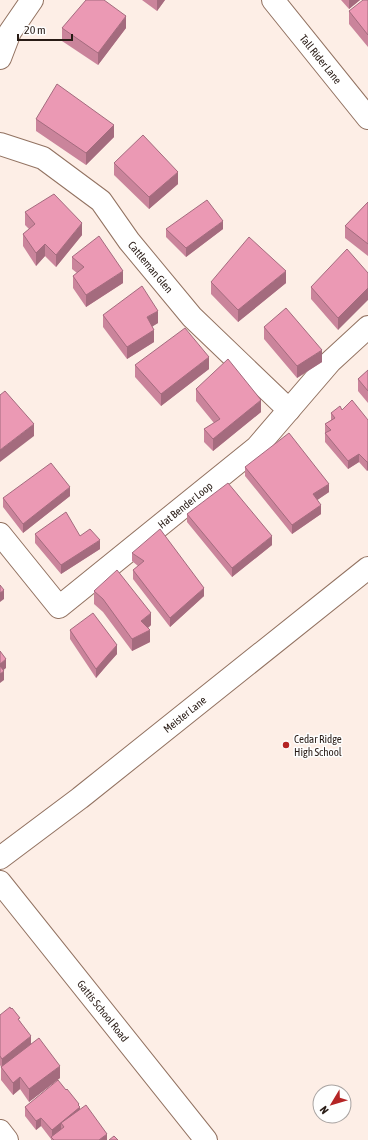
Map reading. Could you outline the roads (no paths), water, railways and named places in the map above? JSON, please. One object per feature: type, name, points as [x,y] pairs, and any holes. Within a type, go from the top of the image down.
[{"type":"street","points":[[0,58],[10,32],[32,0]]},
{"type":"street","name":"Tall Rider Lane","points":[[273,0],[368,118]]},
{"type":"street","name":"Cattleman Glen","points":[[0,144],[43,158],[101,201],[129,241],[192,317],[289,410]]},
{"type":"street","name":"Hat Bender Loop","points":[[0,534],[59,607],[257,447],[330,362],[368,327]]},
{"type":"street","name":"Meister Lane","points":[[0,858],[80,798],[368,568]]},
{"type":"street","name":"Gattis School Road","points":[[0,882],[206,1140]]},
{"type":"street","points":[[0,1131],[7,1140]]},
{"type":"place","name":"Cedar Ridge High School","points":[[286,745]]}]
